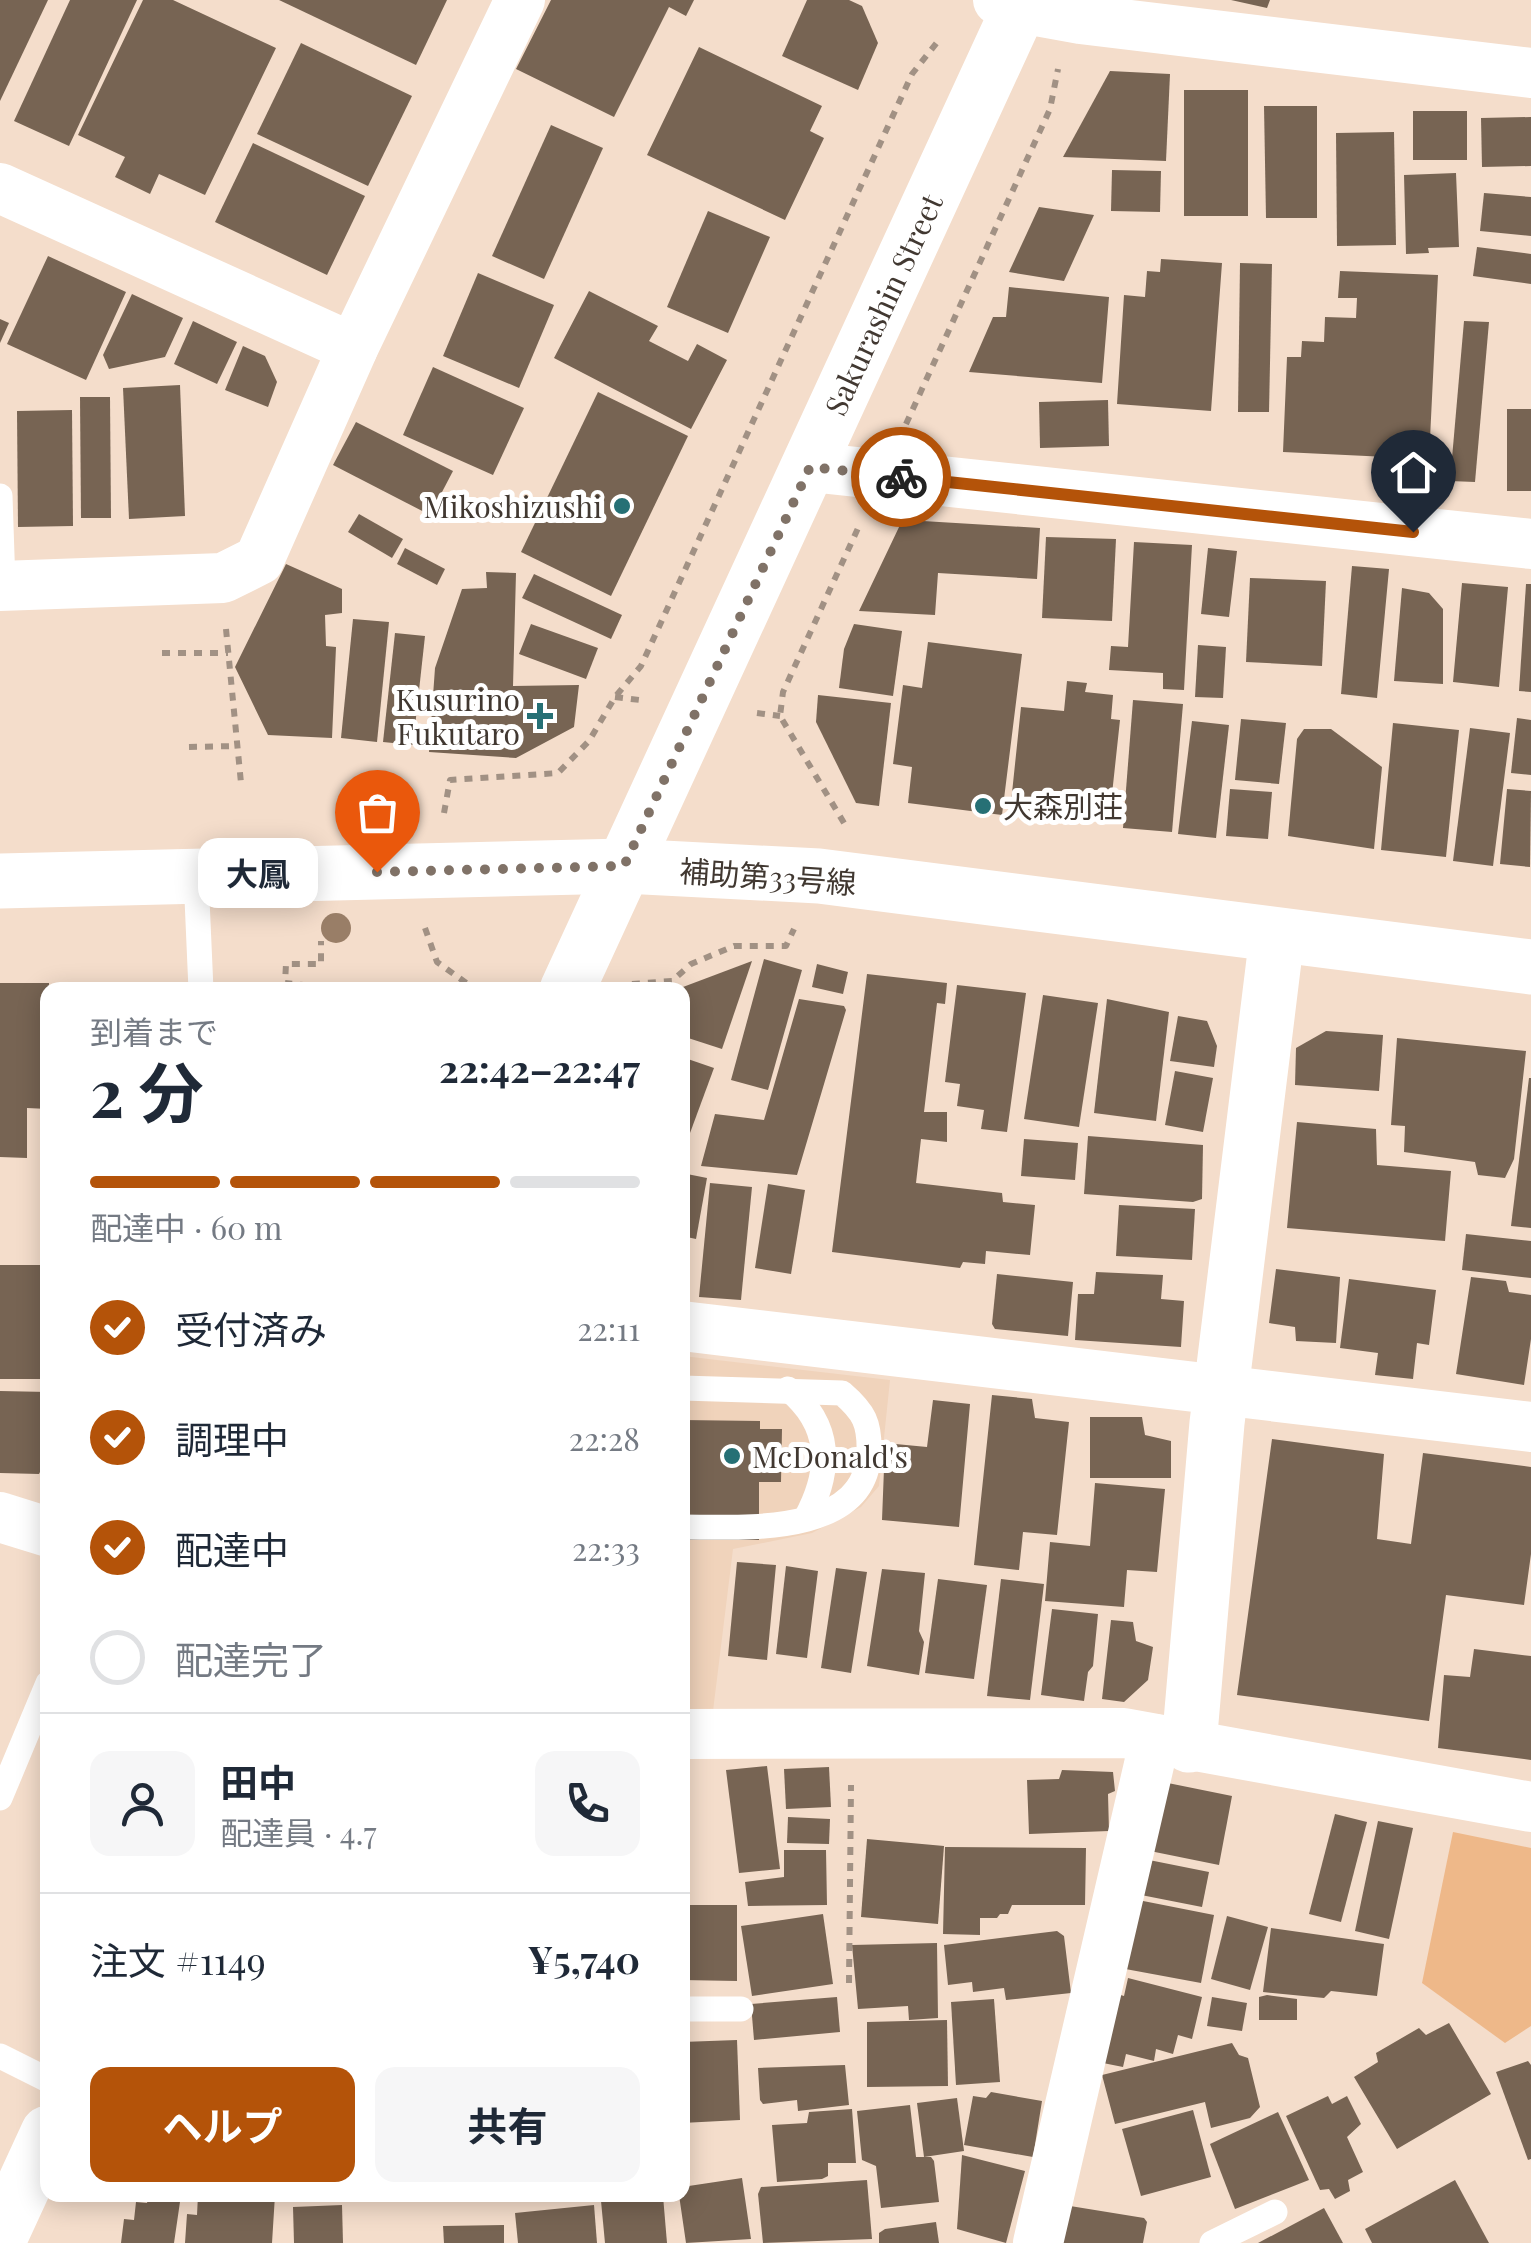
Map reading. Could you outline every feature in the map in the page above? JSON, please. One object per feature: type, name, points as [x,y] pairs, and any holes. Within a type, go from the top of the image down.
[{"type":"street","points":[[2,586],[222,578],[260,560],[353,348],[520,0]]},
{"type":"street","points":[[1014,3],[1080,19],[1531,74]]},
{"type":"street","name":"Sakurashin Street","points":[[571,982],[810,467],[1014,3]]},
{"type":"street","points":[[0,188],[353,348]]},
{"type":"street","points":[[810,467],[1531,544]]},
{"type":"street","name":"補助第33号線","points":[[0,881],[624,866],[819,876],[1531,967]]},
{"type":"street","points":[[1038,2243],[1172,1742],[1277,936]]},
{"type":"street","points":[[690,1327],[1531,1427]]},
{"type":"street","points":[[0,1517],[40,1530]]},
{"type":"street","points":[[690,1734],[1124,1734],[1531,1807]]},
{"type":"street","points":[[0,2237],[40,2151]]},
{"type":"lane","points":[[0,496],[2,586]]},
{"type":"lane","points":[[196,876],[200,982]]},
{"type":"lane","points":[[690,1388],[842,1393],[860,1408],[867,1424],[866,1473],[858,1492],[806,1518],[776,1526],[690,1527]]},
{"type":"lane","points":[[788,1390],[809,1406],[819,1426],[824,1458],[816,1500],[806,1518]]},
{"type":"lane","points":[[0,1798],[40,1702]]},
{"type":"lane","points":[[690,2009],[741,2010]]},
{"type":"lane","points":[[0,2056],[40,2076]]},
{"type":"lane","points":[[1212,2243],[1274,2212]]},
{"type":"path","points":[[444,813],[450,780],[558,773],[589,741],[615,697],[641,666],[912,74],[940,40]]},
{"type":"path","points":[[910,414],[1050,109],[1060,59]]},
{"type":"path","points":[[846,821],[780,716],[783,692],[862,518]]},
{"type":"path","points":[[222,578],[240,783]]},
{"type":"path","points":[[162,653],[228,653]]},
{"type":"path","points":[[615,697],[647,700]]},
{"type":"path","points":[[189,747],[235,746]]},
{"type":"path","points":[[421,918],[438,962],[465,982]]},
{"type":"path","points":[[285,982],[286,964],[321,964],[321,940]]},
{"type":"path","points":[[672,981],[692,964],[734,946],[786,946]]},
{"type":"path","points":[[849,1983],[852,1734]]},
{"type":"shaded area","points":[[690,1357],[890,1380],[879,1486],[861,1507],[812,1533],[733,1549],[713,1711],[690,1711]]},
{"type":"shaded area","points":[[1453,1832],[1531,1848],[1531,2026],[1505,2043],[1422,1983]]},
{"type":"building","points":[[0,0],[48,0],[0,101]]},
{"type":"building","points":[[70,0],[137,0],[69,146],[14,121]]},
{"type":"building","points":[[143,0],[173,0],[276,48],[205,195],[159,174],[150,194],[115,177],[125,157],[78,135]]},
{"type":"building","points":[[279,0],[447,0],[416,65]]},
{"type":"building","points":[[551,0],[694,0],[686,16],[669,7],[614,117],[516,69]]},
{"type":"building","points":[[807,0],[849,0],[862,6],[878,43],[858,90],[782,56]]},
{"type":"building","points":[[1231,0],[1270,0],[1267,8]]},
{"type":"building","points":[[301,43],[412,96],[368,186],[257,134]]},
{"type":"building","points":[[699,47],[822,106],[810,131],[824,138],[785,220],[647,155]]},
{"type":"building","points":[[1110,71],[1170,74],[1166,161],[1063,157]]},
{"type":"building","points":[[1184,90],[1248,90],[1248,216],[1184,216]]},
{"type":"building","points":[[1264,106],[1317,106],[1317,218],[1266,218]]},
{"type":"building","points":[[1413,111],[1467,111],[1467,160],[1413,160]]},
{"type":"building","points":[[1531,117],[1531,166],[1482,167],[1481,118]]},
{"type":"building","points":[[551,125],[603,148],[544,279],[492,256]]},
{"type":"building","points":[[1394,132],[1396,245],[1337,246],[1336,133]]},
{"type":"building","points":[[253,143],[365,196],[327,275],[215,222]]},
{"type":"building","points":[[1112,170],[1161,171],[1160,212],[1111,211]]},
{"type":"building","points":[[1456,173],[1459,247],[1428,248],[1429,253],[1406,254],[1404,175]]},
{"type":"building","points":[[1484,193],[1531,197],[1531,236],[1480,231]]},
{"type":"building","points":[[1039,207],[1094,215],[1064,281],[1009,272]]},
{"type":"building","points":[[708,211],[770,237],[728,333],[667,307]]},
{"type":"building","points":[[1477,247],[1531,254],[1531,284],[1473,276]]},
{"type":"building","points":[[48,256],[126,292],[86,380],[7,344]]},
{"type":"building","points":[[1161,259],[1222,263],[1211,411],[1117,404],[1124,295],[1145,297],[1147,271],[1160,272]]},
{"type":"building","points":[[1240,263],[1272,264],[1269,412],[1238,412]]},
{"type":"building","points":[[1340,271],[1438,275],[1429,459],[1283,452],[1287,357],[1301,357],[1302,341],[1324,342],[1325,317],[1356,318],[1357,298],[1338,298]]},
{"type":"building","points":[[478,273],[554,305],[519,388],[443,356]]},
{"type":"building","points":[[1009,287],[1109,297],[1102,383],[969,372],[993,317],[1006,317]]},
{"type":"building","points":[[589,291],[658,326],[649,341],[688,361],[697,344],[727,360],[691,429],[554,358]]},
{"type":"building","points":[[132,294],[183,318],[165,357],[109,369],[103,355]]},
{"type":"building","points":[[0,319],[9,323],[0,343]]},
{"type":"building","points":[[193,321],[237,342],[217,384],[174,364]]},
{"type":"building","points":[[1464,321],[1489,322],[1475,482],[1450,481]]},
{"type":"building","points":[[243,346],[265,356],[277,382],[268,407],[225,390]]},
{"type":"building","points":[[433,367],[524,408],[493,475],[403,435]]},
{"type":"building","points":[[180,385],[185,516],[129,519],[123,388]]},
{"type":"building","points":[[598,392],[688,436],[611,596],[521,552]]},
{"type":"building","points":[[80,397],[110,397],[111,518],[81,518]]},
{"type":"building","points":[[1108,400],[1109,446],[1040,448],[1039,402]]},
{"type":"building","points":[[1507,409],[1531,409],[1531,491],[1507,491]]},
{"type":"building","points":[[72,410],[73,526],[18,527],[17,411]]},
{"type":"building","points":[[356,422],[453,471],[430,515],[333,465]]},
{"type":"building","points":[[359,514],[403,539],[392,558],[348,532]]},
{"type":"building","points":[[906,520],[1040,528],[1037,579],[938,573],[935,615],[859,611],[900,525]]},
{"type":"building","points":[[1046,537],[1116,539],[1112,621],[1042,618]]},
{"type":"building","points":[[1134,542],[1192,545],[1184,690],[1163,689],[1163,673],[1109,670],[1111,646],[1128,647]]},
{"type":"building","points":[[405,548],[445,569],[437,585],[397,564]]},
{"type":"building","points":[[1208,548],[1237,551],[1229,617],[1201,614]]},
{"type":"building","points":[[286,564],[342,589],[342,613],[325,615],[326,646],[336,647],[332,738],[268,735],[235,667]]},
{"type":"building","points":[[1352,566],[1389,569],[1377,698],[1341,694]]},
{"type":"building","points":[[486,572],[516,573],[513,686],[579,685],[574,727],[516,758],[429,752],[435,668],[462,589],[487,588]]},
{"type":"building","points":[[534,574],[622,615],[611,639],[522,598]]},
{"type":"building","points":[[1250,578],[1326,581],[1322,666],[1246,662]]},
{"type":"building","points":[[1462,583],[1508,587],[1499,687],[1453,682]]},
{"type":"building","points":[[1526,584],[1531,584],[1531,692],[1519,691]]},
{"type":"building","points":[[1402,588],[1429,593],[1443,609],[1443,684],[1394,681]]},
{"type":"building","points":[[353,619],[389,622],[377,742],[341,738]]},
{"type":"building","points":[[531,624],[598,648],[586,679],[519,654]]},
{"type":"building","points":[[854,624],[902,631],[893,696],[839,688],[844,649]]},
{"type":"building","points":[[395,633],[425,636],[413,745],[383,742]]},
{"type":"building","points":[[928,642],[1022,654],[1002,815],[908,803],[912,767],[893,764],[903,685],[922,688]]},
{"type":"building","points":[[1198,645],[1226,647],[1223,698],[1195,697]]},
{"type":"building","points":[[1067,681],[1087,683],[1085,692],[1113,695],[1111,719],[1120,720],[1109,822],[1010,812],[1021,707],[1064,711]]},
{"type":"building","points":[[818,695],[891,703],[879,806],[856,803],[816,722]]},
{"type":"building","points":[[1133,700],[1183,704],[1172,832],[1123,828]]},
{"type":"building","points":[[1517,718],[1531,720],[1531,775],[1511,773]]},
{"type":"building","points":[[1241,719],[1286,723],[1279,784],[1235,780]]},
{"type":"building","points":[[1192,721],[1229,725],[1216,838],[1178,834]]},
{"type":"building","points":[[1393,723],[1459,730],[1446,857],[1381,850]]},
{"type":"building","points":[[1470,728],[1510,733],[1493,866],[1453,861]]},
{"type":"building","points":[[1304,729],[1331,729],[1382,767],[1374,849],[1288,836],[1297,739]]},
{"type":"building","points":[[1230,789],[1272,792],[1268,839],[1226,836]]},
{"type":"building","points":[[1507,789],[1531,791],[1530,867],[1500,864]]},
{"type":"building","points":[[764,959],[802,970],[768,1090],[731,1080]]},
{"type":"building","points":[[752,961],[722,1049],[690,1039],[690,984]]},
{"type":"building","points":[[817,964],[848,972],[843,994],[812,987]]},
{"type":"building","points":[[867,974],[947,983],[945,1004],[937,1003],[924,1112],[947,1112],[947,1142],[921,1139],[916,1183],[1002,1193],[1003,1202],[1035,1205],[1030,1255],[986,1251],[985,1264],[963,1262],[960,1268],[832,1252]]},
{"type":"building","points":[[0,983],[40,983],[40,1109],[27,1108],[27,1158],[0,1157]]},
{"type":"building","points":[[957,985],[1026,993],[1007,1132],[981,1129],[984,1110],[957,1106],[960,1084],[945,1082]]},
{"type":"building","points":[[1043,995],[1098,1003],[1079,1127],[1024,1119]]},
{"type":"building","points":[[799,999],[844,1006],[846,1010],[797,1175],[701,1166],[715,1114],[764,1120]]},
{"type":"building","points":[[1107,999],[1169,1012],[1156,1121],[1094,1113]]},
{"type":"building","points":[[1178,1016],[1207,1021],[1217,1046],[1214,1067],[1170,1061]]},
{"type":"building","points":[[1326,1031],[1383,1035],[1379,1091],[1295,1085],[1296,1048]]},
{"type":"building","points":[[1397,1038],[1526,1051],[1514,1159],[1505,1178],[1478,1175],[1475,1162],[1404,1152],[1405,1126],[1391,1125]]},
{"type":"building","points":[[690,1060],[714,1068],[690,1133]]},
{"type":"building","points":[[1175,1071],[1213,1078],[1203,1132],[1165,1125]]},
{"type":"building","points":[[1531,1078],[1531,1228],[1511,1226]]},
{"type":"building","points":[[1297,1122],[1376,1129],[1377,1165],[1451,1171],[1445,1241],[1287,1228]]},
{"type":"building","points":[[1088,1136],[1203,1145],[1202,1199],[1193,1202],[1084,1194]]},
{"type":"building","points":[[1024,1139],[1078,1143],[1075,1180],[1021,1176]]},
{"type":"building","points":[[690,1175],[707,1178],[696,1239],[690,1238]]},
{"type":"building","points":[[710,1183],[752,1187],[741,1300],[699,1297]]},
{"type":"building","points":[[768,1184],[805,1190],[791,1274],[755,1268]]},
{"type":"building","points":[[1119,1205],[1195,1209],[1192,1260],[1116,1256]]},
{"type":"building","points":[[1466,1234],[1531,1241],[1531,1278],[1462,1270]]},
{"type":"building","points":[[0,1265],[40,1265],[40,1379],[0,1379]]},
{"type":"building","points":[[1276,1269],[1340,1277],[1336,1343],[1296,1341],[1295,1327],[1269,1323]]},
{"type":"building","points":[[1096,1272],[1163,1275],[1161,1299],[1184,1301],[1181,1347],[1075,1340],[1078,1294],[1094,1294]]},
{"type":"building","points":[[997,1274],[1073,1282],[1068,1336],[995,1329],[992,1324]]},
{"type":"building","points":[[1471,1277],[1506,1281],[1509,1292],[1531,1295],[1531,1339],[1524,1385],[1456,1374]]},
{"type":"building","points":[[1349,1279],[1436,1290],[1429,1345],[1417,1343],[1413,1379],[1375,1375],[1378,1353],[1340,1348]]},
{"type":"building","points":[[0,1391],[40,1392],[40,1472],[0,1473]]},
{"type":"building","points":[[992,1395],[1032,1399],[1035,1418],[1069,1422],[1057,1535],[1023,1532],[1019,1570],[974,1565]]},
{"type":"building","points":[[933,1400],[970,1404],[959,1527],[882,1520],[885,1443],[927,1447]]},
{"type":"building","points":[[1090,1417],[1142,1417],[1145,1435],[1171,1441],[1171,1478],[1090,1478]]},
{"type":"building","name":"McDonald's","points":[[690,1420],[760,1421],[760,1429],[782,1429],[781,1482],[759,1482],[759,1540],[690,1540]]},
{"type":"building","points":[[1272,1439],[1384,1454],[1377,1539],[1411,1544],[1423,1453],[1531,1467],[1531,1554],[1524,1605],[1446,1595],[1429,1721],[1237,1695]]},
{"type":"building","points":[[1095,1483],[1165,1489],[1157,1572],[1127,1570],[1124,1607],[1045,1601],[1050,1542],[1090,1546]]},
{"type":"building","points":[[737,1562],[776,1565],[767,1660],[728,1656]]},
{"type":"building","points":[[786,1566],[818,1571],[807,1658],[776,1654]]},
{"type":"building","points":[[836,1568],[867,1572],[851,1673],[821,1668]]},
{"type":"building","points":[[882,1569],[925,1573],[919,1631],[924,1642],[919,1675],[867,1666]]},
{"type":"building","points":[[938,1579],[987,1585],[974,1679],[925,1673]]},
{"type":"building","points":[[1001,1579],[1044,1584],[1030,1700],[987,1696]]},
{"type":"building","points":[[1052,1609],[1098,1614],[1093,1666],[1088,1672],[1084,1701],[1041,1695]]},
{"type":"building","points":[[1111,1620],[1133,1622],[1136,1641],[1153,1647],[1148,1680],[1124,1702],[1102,1699]]},
{"type":"building","points":[[1474,1649],[1531,1656],[1531,1760],[1438,1748],[1444,1675],[1470,1677]]},
{"type":"building","points":[[767,1766],[780,1869],[739,1873],[726,1770]]},
{"type":"building","points":[[829,1767],[831,1807],[786,1809],[784,1769]]},
{"type":"building","points":[[1062,1770],[1113,1772],[1115,1791],[1108,1794],[1109,1831],[1029,1834],[1027,1780],[1059,1779]]},
{"type":"building","points":[[1158,1781],[1232,1796],[1219,1865],[1145,1850]]},
{"type":"building","points":[[1335,1814],[1367,1822],[1341,1922],[1309,1914]]},
{"type":"building","points":[[788,1817],[830,1819],[829,1844],[787,1843]]},
{"type":"building","points":[[1378,1821],[1413,1828],[1389,1939],[1355,1931]]},
{"type":"building","points":[[867,1839],[944,1846],[938,1924],[861,1917]]},
{"type":"building","points":[[945,1847],[1086,1848],[1085,1905],[1012,1905],[1008,1914],[980,1918],[980,1935],[943,1934]]},
{"type":"building","points":[[784,1850],[826,1850],[827,1905],[748,1906],[745,1882],[784,1877]]},
{"type":"building","points":[[1144,1859],[1209,1872],[1202,1907],[1136,1894]]},
{"type":"building","points":[[1133,1899],[1214,1915],[1201,1983],[1120,1968]]},
{"type":"building","points":[[690,1905],[737,1905],[737,1981],[690,1980]]},
{"type":"building","points":[[823,1914],[833,1984],[752,1996],[741,1926]]},
{"type":"building","points":[[1227,1916],[1268,1927],[1250,1990],[1211,1979]]},
{"type":"building","points":[[1271,1928],[1384,1944],[1377,1996],[1331,1991],[1324,1998],[1263,1992]]},
{"type":"building","points":[[1057,1931],[1064,1936],[1071,1993],[1006,2000],[1004,1988],[973,1992],[972,1982],[948,1985],[944,1945]]},
{"type":"building","points":[[937,1943],[938,2018],[909,2020],[908,2006],[858,2009],[852,1945]]},
{"type":"building","points":[[1128,1978],[1202,1997],[1192,2039],[1178,2035],[1173,2054],[1156,2049],[1154,2061],[1126,2054],[1123,2067],[1098,2062],[1114,1993],[1124,1996]]},
{"type":"building","points":[[837,1997],[840,2032],[754,2040],[751,2004]]},
{"type":"building","points":[[1212,1997],[1247,2003],[1242,2031],[1207,2026]]},
{"type":"building","points":[[1259,1997],[1297,1999],[1297,2020],[1259,2020]]},
{"type":"building","points":[[994,1999],[1000,2082],[956,2085],[951,2002]]},
{"type":"building","points":[[947,2020],[948,2086],[867,2087],[867,2022]]},
{"type":"building","points":[[1449,2023],[1491,2094],[1397,2149],[1354,2077],[1378,2062],[1376,2053],[1419,2028],[1426,2035]]},
{"type":"building","points":[[737,2040],[740,2120],[690,2123],[690,2042]]},
{"type":"building","points":[[1232,2043],[1239,2055],[1248,2058],[1260,2107],[1250,2118],[1211,2128],[1205,2102],[1115,2124],[1102,2075]]},
{"type":"building","points":[[1528,2061],[1531,2159],[1528,2160],[1496,2072]]},
{"type":"building","points":[[845,2065],[849,2105],[798,2111],[797,2100],[763,2104],[760,2100],[758,2068]]},
{"type":"building","points":[[991,2092],[1042,2101],[1033,2157],[964,2145],[973,2096],[986,2098]]},
{"type":"building","points":[[1328,2096],[1332,2104],[1347,2096],[1361,2124],[1347,2137],[1363,2172],[1348,2180],[1350,2191],[1335,2199],[1329,2189],[1320,2190],[1286,2116]]},
{"type":"building","points":[[957,2098],[964,2151],[924,2157],[917,2103]]},
{"type":"building","points":[[910,2105],[916,2157],[931,2157],[934,2161],[939,2202],[881,2208],[876,2166],[862,2160],[857,2111]]},
{"type":"building","points":[[852,2109],[856,2163],[828,2163],[828,2176],[822,2179],[777,2182],[772,2125],[807,2123],[809,2112]]},
{"type":"building","points":[[1193,2110],[1211,2177],[1141,2196],[1122,2129]]},
{"type":"building","points":[[1278,2112],[1309,2180],[1235,2209],[1210,2144]]},
{"type":"building","points":[[962,2155],[1025,2171],[1006,2243],[957,2229]]},
{"type":"building","points":[[742,2178],[751,2239],[686,2243],[680,2202],[690,2202],[690,2186]]},
{"type":"building","points":[[867,2180],[872,2239],[763,2243],[758,2194],[761,2187]]},
{"type":"building","points":[[1455,2180],[1489,2243],[1372,2243],[1365,2229]]},
{"type":"building","points":[[136,2202],[180,2202],[174,2243],[121,2243],[124,2219],[134,2220]]},
{"type":"building","points":[[198,2202],[275,2202],[272,2243],[185,2243],[187,2214],[197,2215]]},
{"type":"building","points":[[601,2202],[664,2202],[667,2243],[605,2243]]},
{"type":"building","points":[[342,2205],[343,2243],[294,2243],[293,2207]]},
{"type":"building","points":[[594,2205],[597,2243],[518,2243],[515,2213]]},
{"type":"building","points":[[1064,2205],[1144,2218],[1147,2222],[1143,2243],[1058,2243]]},
{"type":"building","points":[[1324,2208],[1343,2243],[1258,2243]]},
{"type":"building","points":[[936,2222],[939,2243],[879,2243],[879,2233],[885,2229]]},
{"type":"building","points":[[504,2225],[504,2243],[444,2243],[443,2226]]},
{"type":"way so far","points":[[377,872],[624,866],[810,467],[901,477]]},
{"type":"place","name":"Mikoshizushi","points":[[622,506]]},
{"type":"place","name":"Kusurino Fukutaro","points":[[540,716]]},
{"type":"place","name":"大森別荘","points":[[983,806]]},
{"type":"place","name":"大鳳","points":[[377,872]]},
{"type":"place","name":"McDonald's","points":[[732,1456]]},
{"type":"route","points":[[901,477],[1413,532]]}]
